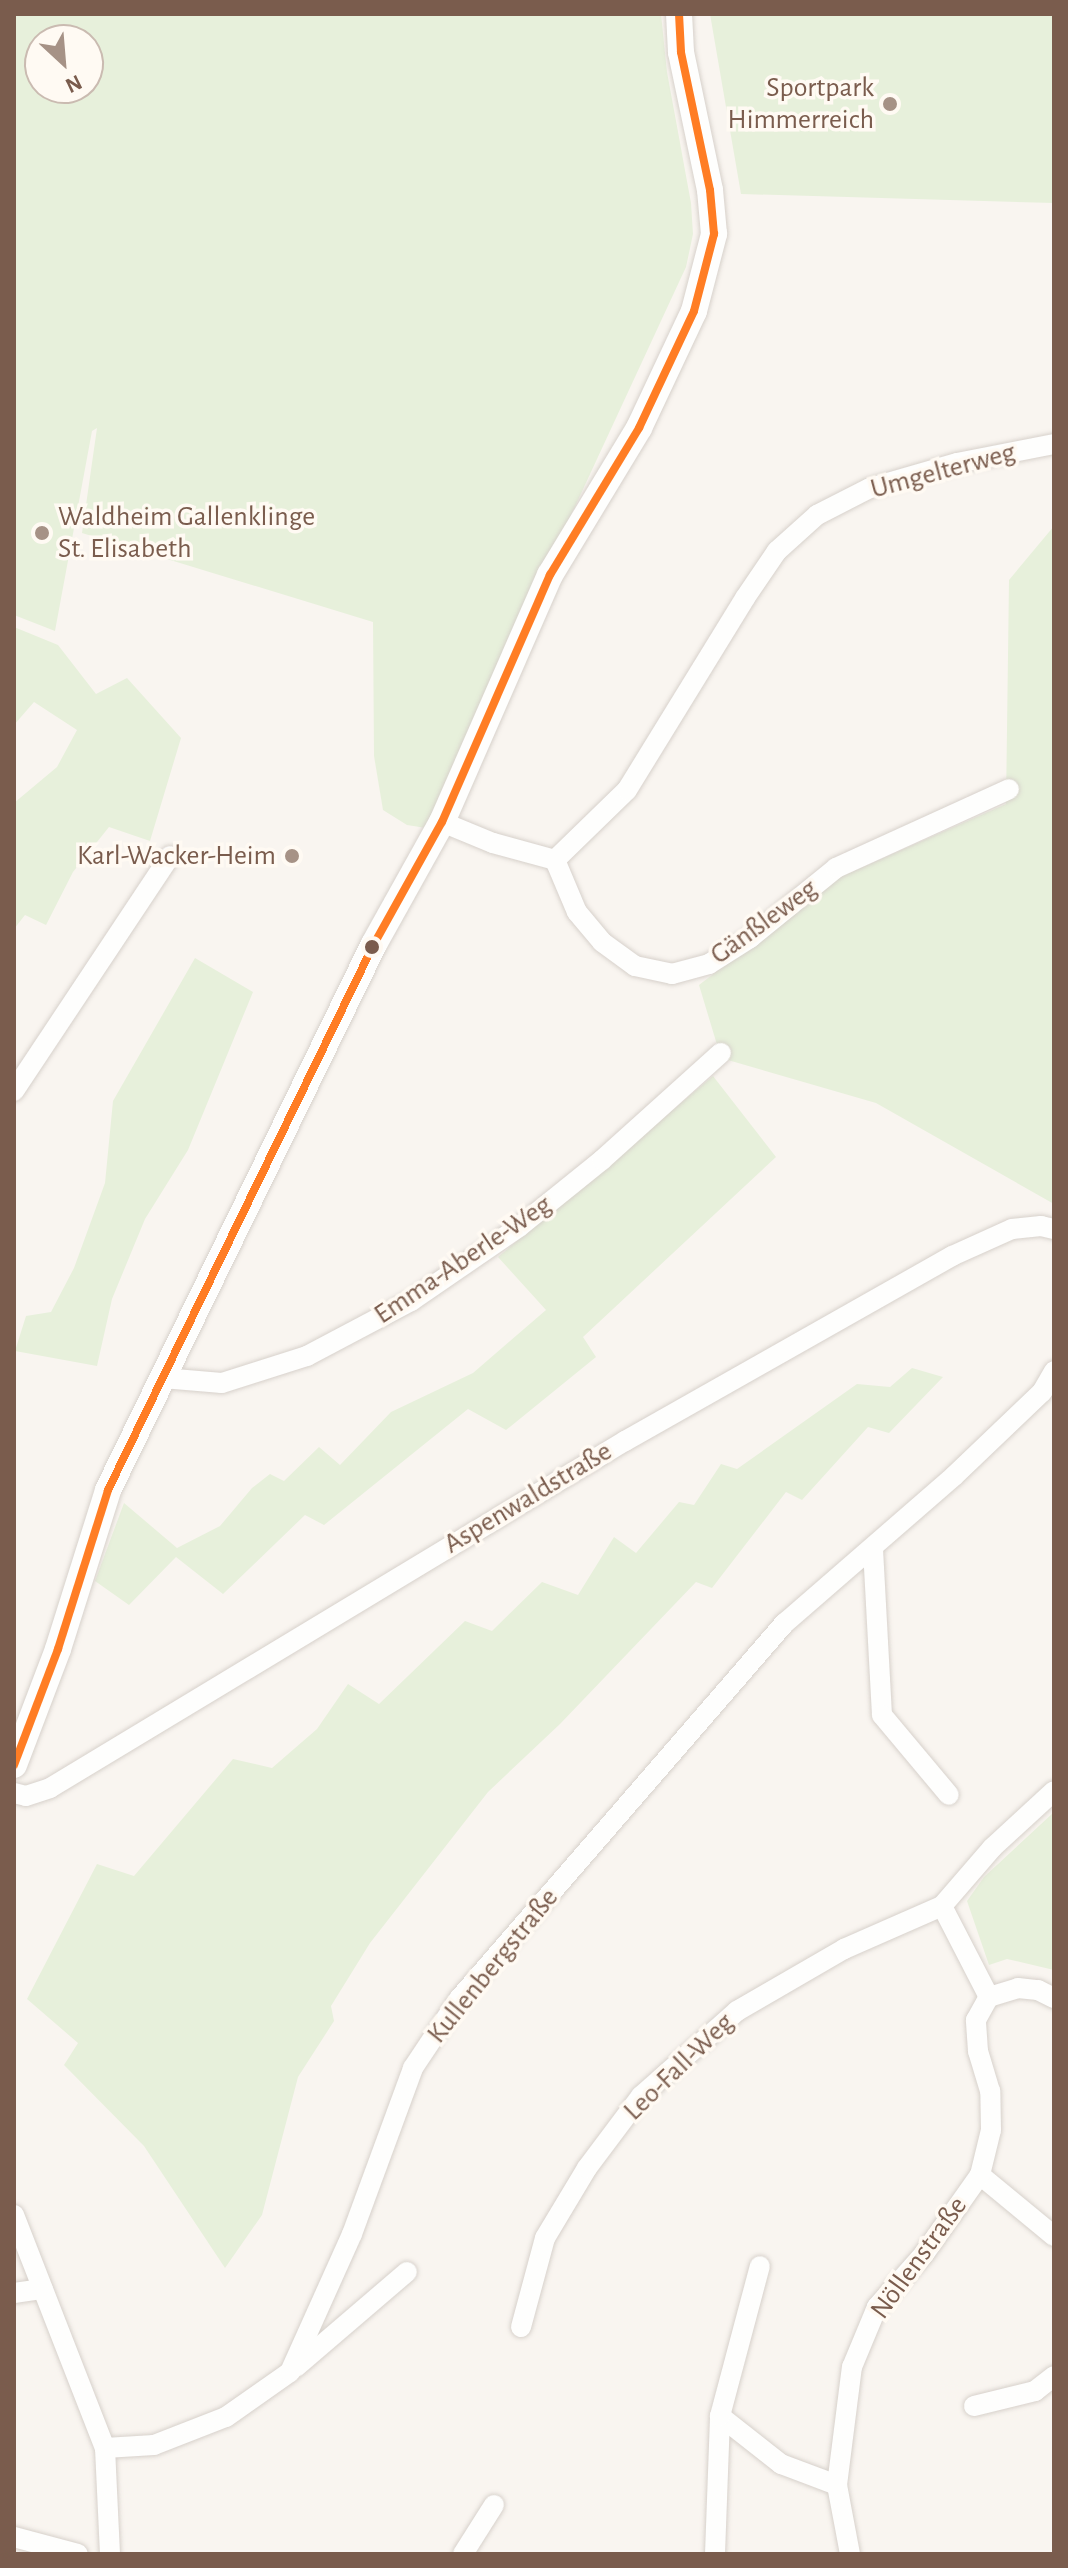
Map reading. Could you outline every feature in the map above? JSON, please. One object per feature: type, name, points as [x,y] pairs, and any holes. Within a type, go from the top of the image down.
[{"type":"street","points":[[14,1765],[58,1649],[108,1490],[374,944],[442,822],[550,575],[639,428],[694,311],[707,273],[714,234],[710,190],[681,52],[679,14]]},
{"type":"street","name":"Umgelterweg","points":[[555,860],[627,790],[749,591],[777,551],[817,515],[870,488],[957,463],[1054,444]]},
{"type":"street","name":"Gänßleweg","points":[[555,860],[577,912],[602,942],[635,966],[672,974],[709,964],[750,938],[836,868],[1009,789]]},
{"type":"street","points":[[442,822],[493,843],[555,860]]},
{"type":"street","points":[[14,1091],[170,856]]},
{"type":"street","name":"Emma-Aberle-Weg","points":[[163,1378],[222,1383],[235,1379],[307,1356],[411,1301],[519,1227],[602,1160],[721,1053]]},
{"type":"street","name":"Aspenwaldstraße","points":[[14,1793],[26,1796],[50,1788],[612,1449],[952,1256],[1012,1229],[1041,1226],[1054,1229]]},
{"type":"street","name":"Kullenbergstraße","points":[[290,2372],[352,2234],[413,2068],[459,1999],[785,1623],[1048,1395],[1054,1371]]},
{"type":"street","points":[[873,1549],[882,1715],[949,1795]]},
{"type":"street","points":[[1054,1791],[992,1848],[942,1906],[989,1997],[1018,1988],[1038,1990],[1054,1998]]},
{"type":"street","name":"Leo-Fall-Weg","points":[[521,2327],[545,2238],[587,2168],[641,2096],[737,2011],[844,1949],[942,1906]]},
{"type":"street","name":"Nöllenstraße","points":[[850,2554],[837,2485],[852,2367],[877,2307],[924,2254],[980,2175],[991,2130],[990,2091],[978,2051],[976,2020],[989,1997]]},
{"type":"street","name":"Nöllenstraße","points":[[980,2175],[1054,2236]]},
{"type":"street","points":[[14,2215],[105,2448],[110,2554]]},
{"type":"street","points":[[715,2554],[720,2416],[760,2266]]},
{"type":"street","points":[[105,2448],[154,2445],[226,2417],[290,2372],[407,2272]]},
{"type":"street","points":[[14,2293],[43,2289]]},
{"type":"street","points":[[974,2406],[1035,2391],[1054,2376]]},
{"type":"street","points":[[720,2416],[781,2464],[837,2485]]},
{"type":"street","points":[[463,2554],[494,2505]]},
{"type":"street","points":[[14,2537],[78,2554]]},
{"type":"green space","points":[[14,14],[661,14],[667,72],[691,203],[693,234],[686,267],[426,828],[407,825],[383,810],[374,756],[373,622],[82,533],[97,428],[92,431],[55,631],[14,615]]},
{"type":"green space","name":"Sportpark Himmerreich","points":[[710,14],[1054,14],[1054,203],[741,194]]},
{"type":"green space","points":[[1054,526],[1054,1204],[876,1103],[721,1058],[699,985],[838,878],[1006,804],[1009,580]]},
{"type":"green space","points":[[14,627],[58,645],[96,694],[127,678],[181,738],[150,841],[109,827],[73,872],[46,925],[25,915],[14,929],[14,803],[57,767],[77,730],[34,702],[14,725]]},
{"type":"green space","points":[[195,958],[253,992],[188,1150],[145,1219],[112,1299],[97,1366],[15,1351],[26,1316],[51,1312],[74,1268],[105,1183],[113,1101]]},
{"type":"green space","points":[[713,1076],[776,1157],[583,1337],[596,1357],[506,1430],[468,1409],[324,1525],[305,1515],[223,1594],[176,1557],[129,1605],[95,1581],[124,1503],[177,1548],[220,1526],[252,1488],[270,1474],[284,1481],[319,1447],[340,1465],[391,1412],[473,1373],[546,1310],[498,1257]]},
{"type":"green space","points":[[912,1368],[943,1377],[889,1433],[868,1427],[802,1500],[786,1492],[712,1588],[696,1582],[560,1724],[488,1792],[370,1943],[331,2006],[334,2021],[298,2077],[262,2215],[225,2268],[144,2146],[64,2065],[78,2043],[27,1999],[97,1864],[134,1876],[233,1759],[272,1768],[317,1729],[348,1684],[379,1704],[465,1621],[492,1631],[542,1582],[578,1595],[614,1537],[636,1553],[679,1502],[694,1505],[721,1464],[737,1469],[857,1384],[890,1387]]},
{"type":"green space","points":[[1054,1812],[1054,1970],[1007,1959],[989,1965],[967,1901],[984,1877]]},
{"type":"transit line","points":[[14,1765],[58,1649],[108,1490],[374,944],[442,822],[550,575],[639,428],[694,311],[714,234],[710,190],[681,52],[679,14]]},
{"type":"place","name":"Sportpark Himmerreich","points":[[890,104]]},
{"type":"place","name":"Waldheim Gallenklinge St. Elisabeth","points":[[42,533]]},
{"type":"place","name":"Karl-Wacker-Heim","points":[[292,856]]}]
